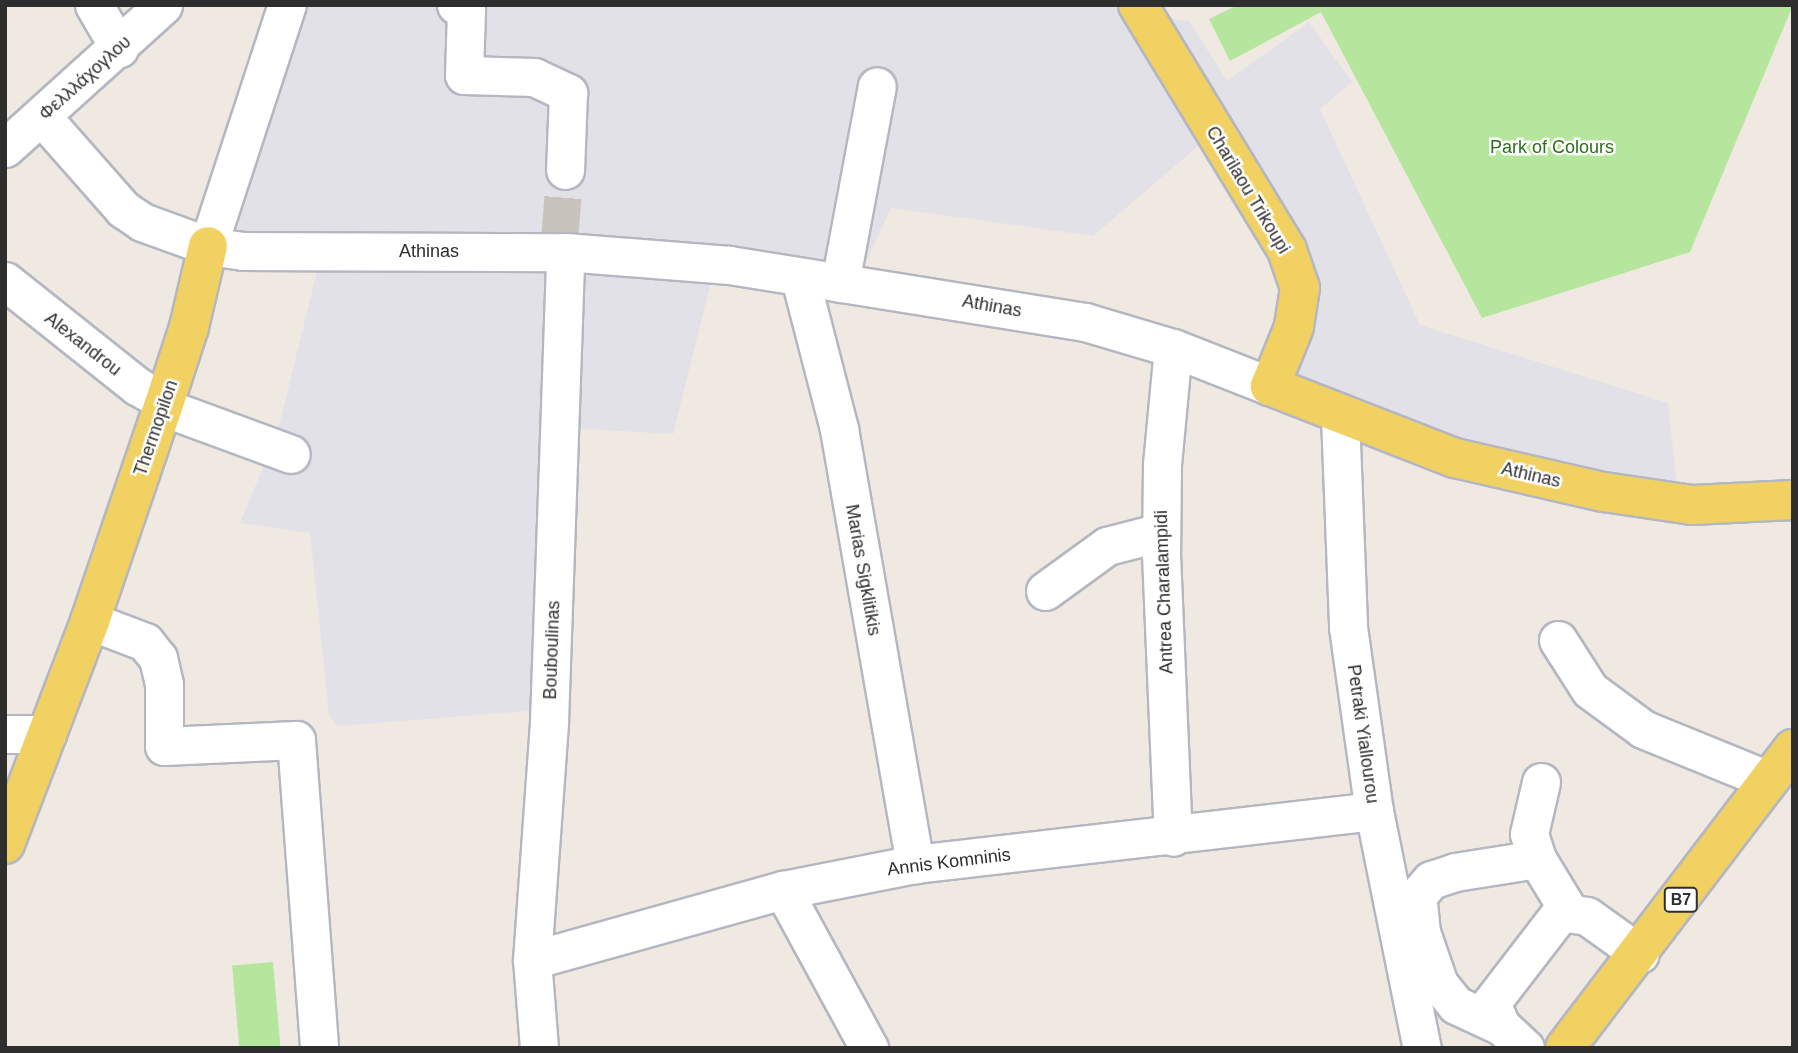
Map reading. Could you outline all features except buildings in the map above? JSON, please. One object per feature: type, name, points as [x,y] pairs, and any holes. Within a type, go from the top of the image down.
[{"type":"main road","name":"Charilaou Trikoupi","points":[[1138,5],[1287,250],[1300,288],[1294,327],[1270,386]]},
{"type":"main road","name":"Thermopilon","points":[[5,844],[89,621],[164,404],[189,327],[208,246]]},
{"type":"main road","name":"Athinas","points":[[1270,386],[1340,416],[1455,458],[1604,492],[1692,505],[1793,500]]},
{"type":"main road","name":"Athinas","points":[[1750,503],[1793,518]]},
{"type":"main road","name":"B7","points":[[1565,1048],[1640,954],[1793,749]]},
{"type":"street","points":[[94,5],[119,48]]},
{"type":"street","name":"Φελλλάχογλου","points":[[5,148],[119,48],[163,5]]},
{"type":"street","name":"Thermopilon","points":[[208,246],[287,5]]},
{"type":"street","points":[[456,5],[466,9],[464,75],[534,77],[568,93],[565,170]]},
{"type":"street","points":[[839,284],[877,86]]},
{"type":"street","name":"Athinas","points":[[42,117],[123,209],[142,222],[208,246],[242,251],[565,252],[729,265],[1085,322],[1173,348],[1270,386]]},
{"type":"street","name":"Bouboulinas","points":[[539,1048],[532,960],[550,721],[565,252]]},
{"type":"street","name":"Marias Sigklitikis","points":[[800,278],[839,429],[915,864]]},
{"type":"street","name":"Alexandrou","points":[[5,281],[137,386],[164,404],[291,454]]},
{"type":"street","name":"Antrea Charalampidi","points":[[1173,348],[1162,465],[1161,532],[1173,836]]},
{"type":"street","name":"Petraki Yiallourou","points":[[1340,416],[1348,627],[1374,811],[1422,1048]]},
{"type":"street","points":[[1045,591],[1107,546],[1161,532]]},
{"type":"street","points":[[89,621],[145,642],[158,659],[164,684],[164,746],[296,740],[319,1048]]},
{"type":"street","points":[[1558,640],[1590,690],[1643,729],[1768,780]]},
{"type":"street","points":[[5,734],[47,734]]},
{"type":"street","points":[[1541,782],[1529,834],[1537,859],[1570,914]]},
{"type":"street","name":"Annis Komninis","points":[[532,960],[783,890],[915,864],[1374,811]]},
{"type":"street","points":[[1513,1037],[1456,1005],[1439,984],[1421,932],[1417,896],[1431,880],[1455,872],[1537,859]]},
{"type":"street","points":[[783,890],[869,1048]]},
{"type":"street","points":[[1513,1037],[1491,1003],[1561,912],[1587,916],[1640,954]]},
{"type":"shaded area","points":[[303,5],[1161,5],[1168,18],[1189,21],[1227,81],[1309,22],[1352,82],[1320,109],[1420,325],[1668,403],[1678,496],[1449,445],[1284,382],[1321,286],[1232,117],[1093,236],[891,208],[860,275],[720,246],[673,434],[548,427],[541,710],[338,726],[329,715],[310,533],[240,523],[277,434],[320,259],[226,247]]},
{"type":"green space","name":"Park of Colours","points":[[1238,5],[1793,5],[1690,252],[1482,318],[1321,12],[1230,61],[1209,19]]},
{"type":"green space","points":[[273,962],[280,1046],[239,1048],[232,966]]},
{"type":"tunnel","points":[[560,234],[565,170]]}]
